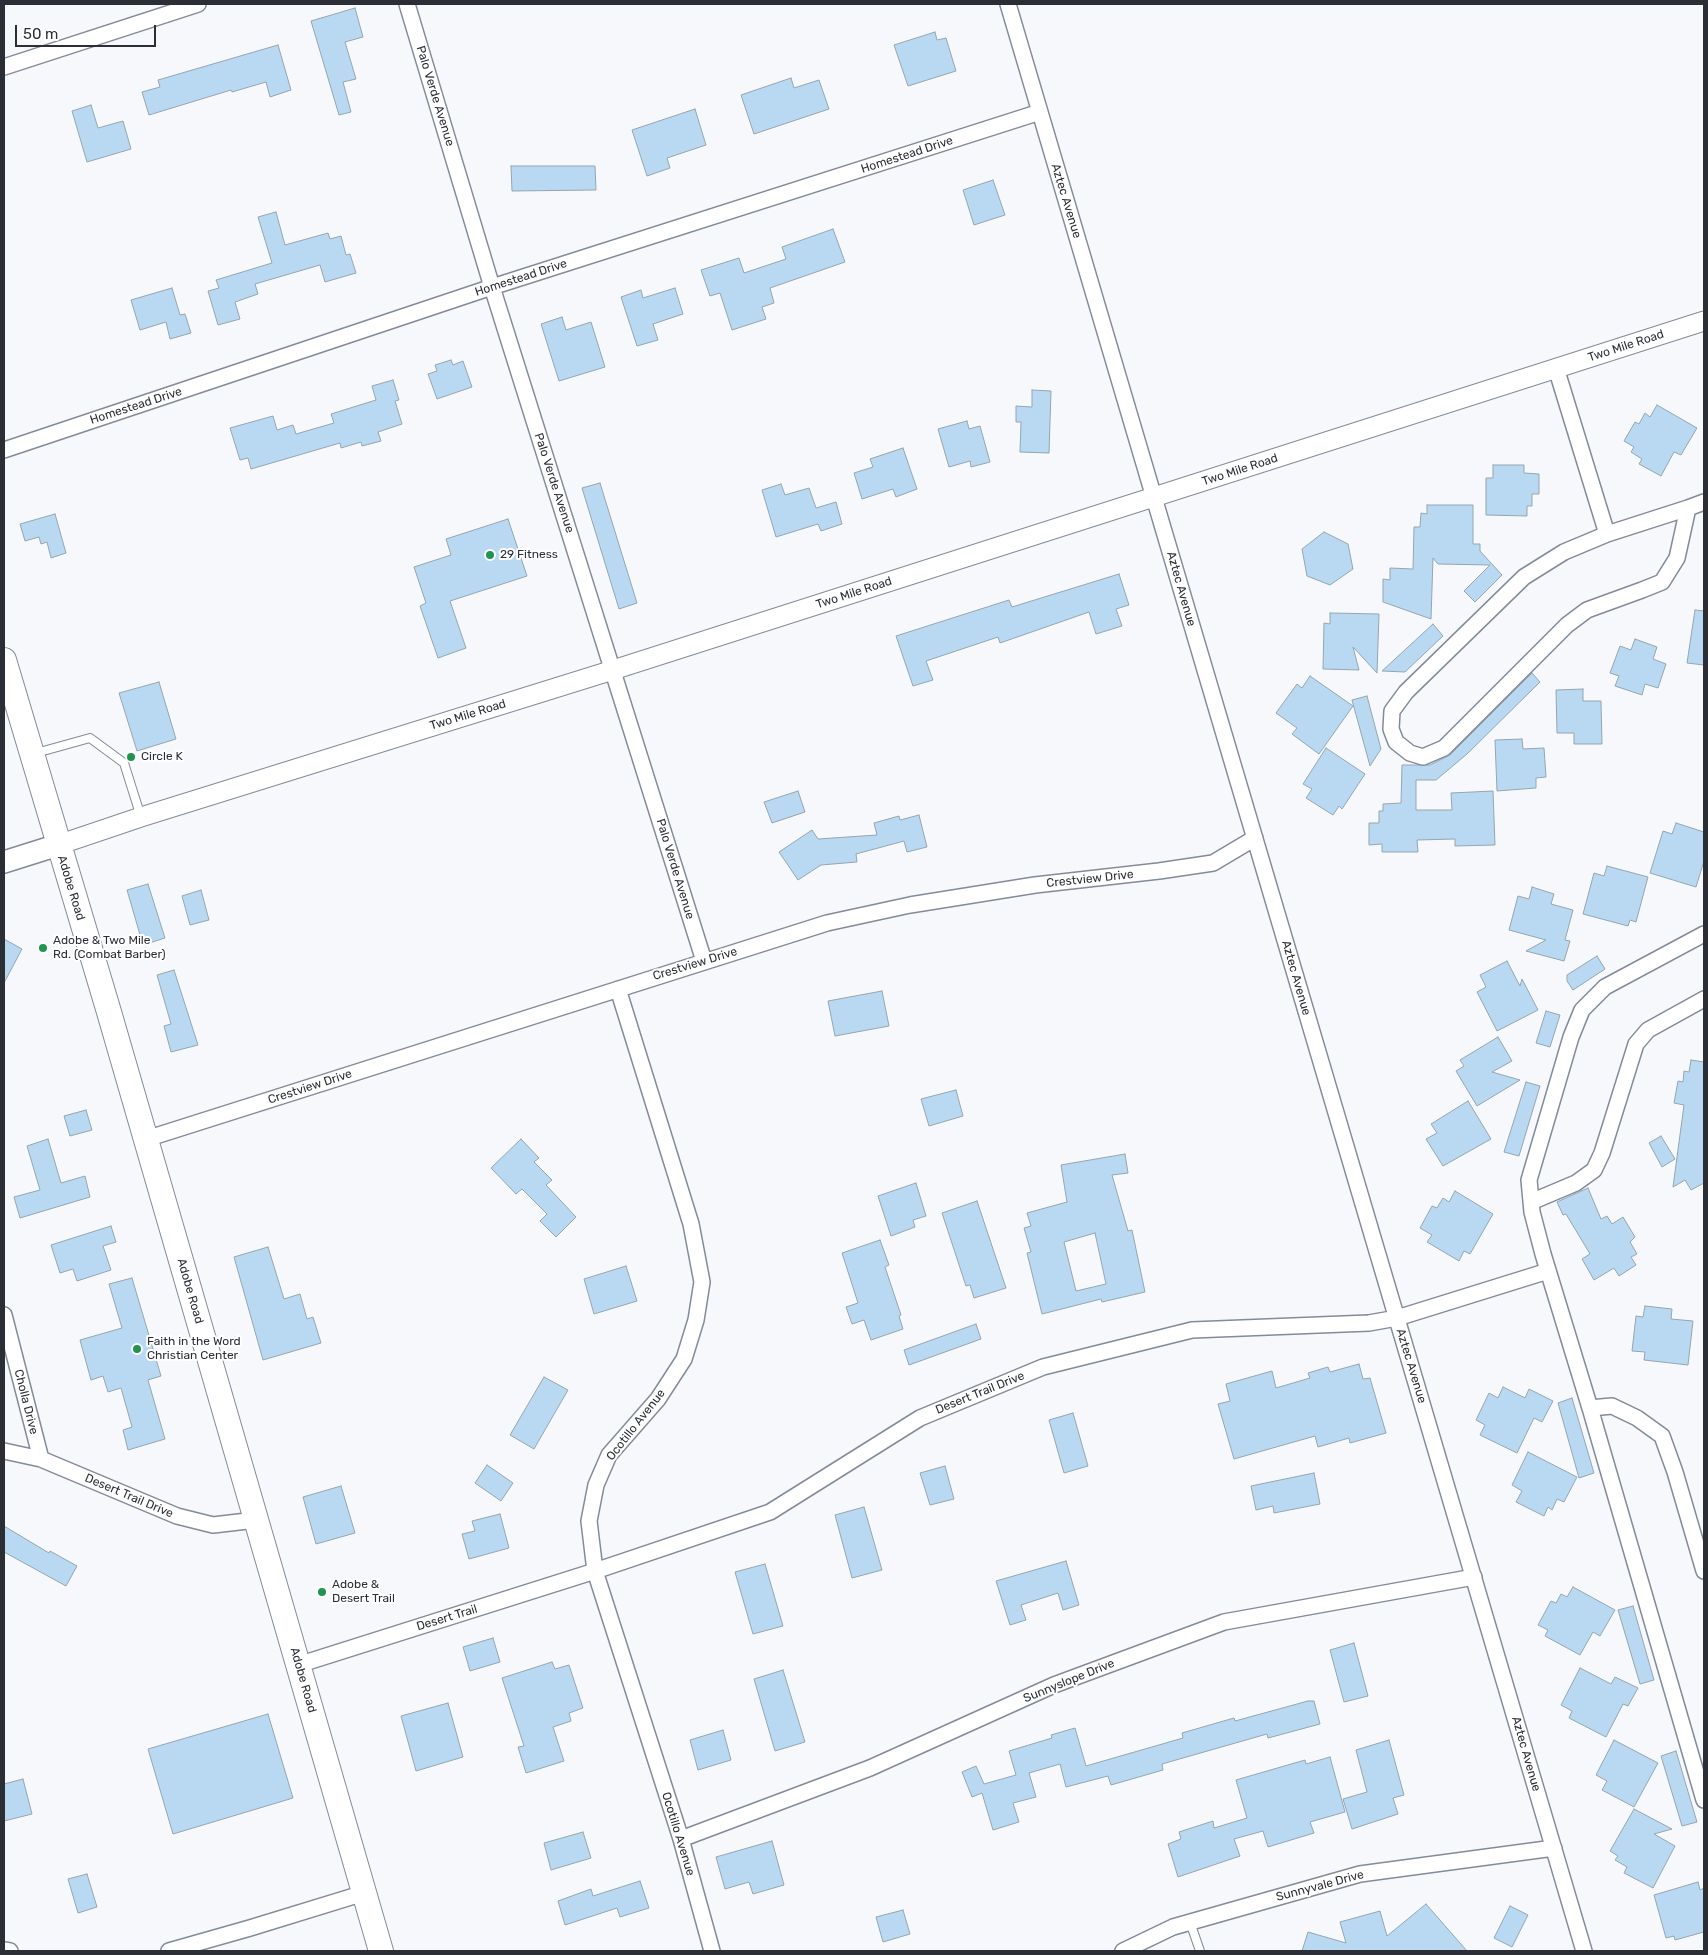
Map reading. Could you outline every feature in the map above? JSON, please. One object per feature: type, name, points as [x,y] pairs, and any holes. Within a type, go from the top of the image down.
[{"type":"main road","name":"Adobe Road","points":[[4,660],[146,1139],[382,1951]]},
{"type":"main road","name":"Two Mile Road","points":[[4,862],[58,846]]},
{"type":"street","points":[[4,67],[198,4]]},
{"type":"street","name":"Palo Verde Avenue","points":[[407,4],[492,287],[704,961]]},
{"type":"street","name":"Aztec Avenue","points":[[1008,4],[1584,1951]]},
{"type":"street","name":"Homestead Drive","points":[[4,450],[492,287],[1040,112]]},
{"type":"street","name":"Two Mile Road","points":[[58,846],[141,817],[613,670],[1704,321]]},
{"type":"street","points":[[1556,368],[1607,534]]},
{"type":"street","points":[[1688,508],[1677,558],[1662,582],[1587,610],[1567,626],[1444,748],[1423,757],[1410,753],[1396,742],[1391,729],[1392,711],[1406,692],[1524,577],[1564,552],[1607,534],[1704,502]]},
{"type":"street","name":"Crestview Drive","points":[[146,1139],[826,923],[910,906],[1035,885],[1213,863],[1255,838]]},
{"type":"street","points":[[1704,934],[1605,987],[1582,1010],[1572,1036],[1529,1180],[1531,1202],[1548,1271],[1590,1408],[1704,1800]]},
{"type":"street","name":"Ocotillo Avenue","points":[[618,989],[691,1224],[702,1282],[696,1320],[684,1359],[658,1399],[609,1455],[596,1484],[589,1521],[595,1571],[681,1840],[712,1951]]},
{"type":"street","points":[[1531,1202],[1576,1183],[1594,1170],[1602,1153],[1636,1044],[1648,1030],[1704,999]]},
{"type":"street","name":"Desert Trail Drive","points":[[595,1571],[770,1512],[920,1418],[1043,1367],[1192,1330],[1369,1323],[1397,1318],[1548,1271]]},
{"type":"street","name":"Cholla Drive","points":[[4,1316],[40,1459]]},
{"type":"street","points":[[1590,1408],[1612,1406],[1638,1418],[1662,1436],[1675,1472],[1704,1569]]},
{"type":"street","name":"Desert Trail Drive","points":[[4,1451],[40,1459],[176,1516],[213,1525],[256,1520]]},
{"type":"street","name":"Desert Trail","points":[[298,1665],[595,1571]]},
{"type":"street","name":"Sunnyslope Drive","points":[[681,1840],[870,1768],[1054,1685],[1224,1622],[1474,1577]]},
{"type":"street","name":"Sunnyvale Drive","points":[[1123,1951],[1173,1927],[1360,1874],[1554,1848]]},
{"type":"street","points":[[169,1951],[194,1948],[364,1893]]},
{"type":"street","points":[[4,1950],[10,1951]]},
{"type":"lane","points":[[32,754],[90,738],[124,763],[141,817]]},
{"type":"lane","points":[[1190,1922],[1200,1951]]},
{"type":"building","points":[[355,8],[363,37],[345,42],[356,79],[343,82],[351,112],[339,115],[311,21]]},
{"type":"building","points":[[935,32],[937,40],[946,38],[956,71],[908,86],[894,45]]},
{"type":"building","points":[[278,45],[291,90],[270,97],[266,82],[232,92],[231,90],[149,115],[142,92],[160,87],[158,80]]},
{"type":"building","points":[[791,78],[794,88],[819,80],[829,109],[754,134],[741,95]]},
{"type":"building","points":[[91,105],[98,128],[123,121],[131,149],[87,162],[72,111]]},
{"type":"building","points":[[695,109],[706,145],[667,158],[670,168],[647,176],[632,130]]},
{"type":"building","points":[[511,166],[595,166],[596,190],[512,191]]},
{"type":"building","points":[[993,180],[1005,215],[974,225],[963,190]]},
{"type":"building","points":[[276,212],[285,245],[328,233],[330,239],[341,236],[346,255],[350,254],[356,273],[325,282],[320,265],[255,284],[258,294],[235,302],[240,319],[218,325],[208,291],[219,288],[216,280],[272,263],[258,217]]},
{"type":"building","points":[[833,229],[845,262],[770,288],[774,303],[762,307],[766,319],[732,330],[720,293],[710,296],[701,270],[739,258],[744,273],[786,259],[782,247]]},
{"type":"building","points":[[172,288],[180,315],[185,314],[191,333],[170,339],[166,322],[140,330],[131,300]]},
{"type":"building","points":[[675,288],[683,314],[653,324],[658,340],[637,346],[621,297],[641,290],[643,298]]},
{"type":"building","points":[[562,317],[566,330],[591,322],[605,367],[559,381],[541,324]]},
{"type":"building","points":[[451,360],[453,365],[463,361],[472,387],[437,399],[428,374],[437,371],[435,365]]},
{"type":"building","points":[[393,380],[399,400],[395,401],[402,424],[378,432],[381,441],[362,446],[361,442],[341,448],[340,443],[251,469],[248,458],[240,460],[230,428],[273,416],[277,430],[293,425],[296,434],[334,423],[331,414],[376,400],[372,386]]},
{"type":"building","points":[[1032,390],[1051,391],[1049,453],[1020,452],[1021,422],[1016,422],[1016,406],[1032,407]]},
{"type":"building","points":[[1657,405],[1697,428],[1681,455],[1674,452],[1661,476],[1639,464],[1642,459],[1631,452],[1634,447],[1624,441],[1635,422],[1639,424],[1645,413],[1650,417]]},
{"type":"building","points":[[967,421],[969,429],[980,426],[990,462],[971,467],[970,461],[949,467],[938,429]]},
{"type":"building","points":[[903,448],[917,489],[896,497],[893,489],[862,499],[854,473],[873,467],[870,459]]},
{"type":"building","points":[[1493,465],[1524,465],[1524,473],[1539,474],[1539,494],[1532,494],[1532,506],[1527,506],[1527,516],[1486,515],[1486,478],[1493,478]]},
{"type":"building","points":[[600,483],[637,603],[619,609],[582,488]]},
{"type":"building","points":[[781,484],[785,495],[809,488],[816,508],[836,502],[842,524],[821,531],[818,524],[776,537],[762,490]]},
{"type":"building","points":[[1427,505],[1473,505],[1473,544],[1480,544],[1480,551],[1502,575],[1475,602],[1464,591],[1490,565],[1438,564],[1433,558],[1431,619],[1383,602],[1383,579],[1390,580],[1390,568],[1413,569],[1414,527],[1420,527],[1421,513],[1427,514]]},
{"type":"building","points":[[55,514],[66,553],[51,558],[47,542],[41,544],[39,537],[25,541],[20,524]]},
{"type":"building","points":[[508,519],[527,576],[450,601],[466,648],[438,658],[420,606],[426,603],[414,567],[451,555],[446,539]]},
{"type":"building","points":[[1324,532],[1348,544],[1353,569],[1330,585],[1307,576],[1302,549]]},
{"type":"building","points":[[1119,574],[1129,605],[1116,609],[1122,626],[1096,634],[1089,612],[1000,643],[998,637],[926,661],[933,680],[913,686],[896,636],[1009,600],[1012,607]]},
{"type":"building","points":[[1695,610],[1704,611],[1704,665],[1687,663]]},
{"type":"building","points":[[1330,613],[1379,614],[1377,673],[1353,647],[1359,670],[1323,669],[1324,623],[1330,624]]},
{"type":"building","points":[[1433,624],[1443,636],[1405,672],[1382,671]]},
{"type":"building","points":[[1635,639],[1657,647],[1653,659],[1666,664],[1658,688],[1645,684],[1642,695],[1615,686],[1619,676],[1610,673],[1620,646],[1631,650]]},
{"type":"building","points":[[1532,673],[1540,682],[1467,754],[1436,780],[1416,780],[1416,810],[1452,810],[1451,793],[1493,791],[1495,845],[1455,846],[1455,839],[1417,840],[1418,852],[1382,852],[1382,844],[1369,845],[1369,823],[1379,823],[1379,811],[1383,811],[1383,804],[1401,803],[1402,765],[1430,765],[1450,755]]},
{"type":"building","points":[[1310,676],[1353,706],[1319,754],[1292,734],[1297,728],[1276,713],[1297,684],[1302,688]]},
{"type":"building","points":[[159,682],[176,739],[137,751],[119,693]]},
{"type":"building","points":[[1583,689],[1583,701],[1601,701],[1602,744],[1574,744],[1574,733],[1557,733],[1556,690]]},
{"type":"building","points":[[1367,696],[1381,749],[1370,766],[1352,700]]},
{"type":"building","points":[[1522,739],[1523,749],[1544,748],[1546,777],[1536,778],[1536,788],[1497,791],[1495,740]]},
{"type":"building","points":[[1326,748],[1365,774],[1342,809],[1339,806],[1333,815],[1306,798],[1312,789],[1303,784]]},
{"type":"building","points":[[798,791],[805,812],[772,823],[764,802]]},
{"type":"building","points":[[919,815],[927,847],[907,852],[904,841],[856,854],[857,862],[821,865],[798,880],[779,852],[812,830],[818,839],[877,835],[874,823],[899,816],[900,820]]},
{"type":"building","points":[[1676,823],[1704,832],[1704,861],[1696,887],[1650,873],[1663,831],[1672,834]]},
{"type":"building","points":[[1607,866],[1648,877],[1636,922],[1630,920],[1628,926],[1583,914],[1594,873],[1604,876]]},
{"type":"building","points":[[148,884],[165,938],[143,945],[127,890]]},
{"type":"building","points":[[1532,887],[1554,894],[1551,904],[1573,910],[1565,940],[1570,941],[1564,961],[1526,951],[1546,940],[1509,930],[1518,896],[1529,899]]},
{"type":"building","points":[[201,890],[209,920],[190,925],[182,896]]},
{"type":"building","points":[[4,939],[22,949],[4,983]]},
{"type":"building","points":[[1597,956],[1605,969],[1573,990],[1567,981],[1567,975]]},
{"type":"building","points":[[1507,961],[1520,986],[1522,979],[1538,1010],[1497,1031],[1477,992],[1486,987],[1480,975]]},
{"type":"building","points":[[174,970],[198,1045],[171,1052],[164,1026],[171,1024],[157,975]]},
{"type":"building","points":[[882,991],[889,1026],[835,1036],[828,1001]]},
{"type":"building","points":[[1546,1011],[1560,1015],[1550,1047],[1536,1043]]},
{"type":"building","points":[[1498,1037],[1512,1061],[1492,1072],[1520,1080],[1477,1106],[1456,1071],[1464,1066],[1460,1060]]},
{"type":"building","points":[[1691,1060],[1704,1062],[1704,1183],[1691,1190],[1685,1180],[1673,1187],[1684,1105],[1674,1103],[1678,1081],[1683,1082],[1684,1071],[1689,1072]]},
{"type":"building","points":[[1526,1082],[1540,1086],[1519,1156],[1504,1152]]},
{"type":"building","points":[[956,1090],[963,1116],[929,1126],[921,1099]]},
{"type":"building","points":[[1468,1101],[1491,1139],[1443,1166],[1426,1139],[1437,1133],[1431,1124]]},
{"type":"building","points":[[86,1110],[92,1130],[70,1136],[64,1116]]},
{"type":"building","points":[[1661,1136],[1675,1159],[1662,1167],[1649,1143]]},
{"type":"building","points":[[48,1139],[61,1183],[85,1176],[90,1197],[20,1218],[14,1197],[40,1190],[27,1146]]},
{"type":"building","points":[[521,1139],[539,1158],[534,1162],[552,1180],[546,1185],[576,1217],[556,1237],[540,1221],[547,1214],[522,1189],[516,1194],[491,1168]]},
{"type":"building","points":[[1125,1154],[1128,1173],[1112,1175],[1128,1231],[1132,1230],[1145,1292],[1102,1302],[1101,1299],[1042,1314],[1027,1253],[1031,1252],[1024,1228],[1031,1226],[1027,1213],[1067,1202],[1061,1165]],"holes":[[[1095,1233],[1106,1284],[1076,1291],[1064,1242]]]},
{"type":"building","points":[[916,1183],[926,1216],[913,1220],[915,1227],[891,1236],[878,1196]]},
{"type":"building","points":[[1588,1188],[1601,1219],[1607,1216],[1612,1224],[1623,1217],[1635,1237],[1630,1242],[1637,1254],[1631,1257],[1636,1265],[1619,1276],[1614,1268],[1594,1280],[1582,1259],[1590,1254],[1566,1214],[1563,1215],[1557,1202]]},
{"type":"building","points":[[1455,1191],[1493,1214],[1470,1254],[1464,1251],[1459,1261],[1427,1242],[1432,1235],[1420,1228],[1432,1206],[1437,1208],[1443,1198],[1449,1202]]},
{"type":"building","points":[[977,1201],[1006,1288],[974,1298],[970,1285],[966,1286],[942,1213]]},
{"type":"building","points":[[111,1226],[116,1242],[103,1246],[111,1270],[77,1281],[73,1269],[60,1273],[51,1245]]},
{"type":"building","points":[[880,1240],[889,1265],[885,1267],[901,1315],[899,1316],[903,1329],[871,1340],[864,1320],[852,1324],[846,1307],[858,1303],[842,1253]]},
{"type":"building","points":[[268,1247],[284,1299],[300,1294],[307,1319],[313,1317],[321,1343],[263,1360],[234,1257]]},
{"type":"building","points":[[626,1266],[637,1301],[594,1314],[584,1279]]},
{"type":"building","points":[[132,1278],[161,1376],[148,1380],[165,1439],[128,1450],[123,1430],[132,1427],[121,1388],[108,1392],[103,1376],[91,1380],[80,1340],[122,1328],[109,1284]]},
{"type":"building","points":[[1645,1306],[1672,1309],[1671,1319],[1693,1321],[1688,1365],[1644,1360],[1645,1352],[1632,1351],[1636,1316],[1643,1317]]},
{"type":"building","points":[[976,1324],[981,1339],[909,1365],[904,1350]]},
{"type":"building","points":[[1359,1364],[1363,1379],[1370,1378],[1386,1433],[1350,1443],[1349,1438],[1318,1447],[1315,1436],[1234,1459],[1218,1404],[1230,1401],[1226,1384],[1272,1371],[1276,1388],[1310,1378],[1308,1373],[1328,1367],[1330,1372]]},
{"type":"building","points":[[544,1377],[568,1390],[534,1449],[510,1435]]},
{"type":"building","points":[[1503,1387],[1525,1398],[1529,1389],[1553,1401],[1542,1422],[1534,1418],[1517,1453],[1480,1435],[1485,1425],[1476,1420],[1489,1393],[1498,1398]]},
{"type":"building","points":[[1572,1398],[1594,1473],[1579,1478],[1558,1403]]},
{"type":"building","points":[[1073,1413],[1088,1466],[1064,1473],[1049,1420]]},
{"type":"building","points":[[1528,1452],[1577,1477],[1564,1502],[1557,1499],[1552,1510],[1548,1507],[1544,1516],[1516,1502],[1522,1491],[1512,1485]]},
{"type":"building","points":[[487,1465],[513,1483],[501,1501],[475,1483]]},
{"type":"building","points":[[945,1466],[954,1499],[930,1505],[920,1473]]},
{"type":"building","points":[[1314,1473],[1320,1504],[1274,1513],[1273,1506],[1256,1510],[1251,1486]]},
{"type":"building","points":[[341,1486],[355,1533],[316,1544],[303,1497]]},
{"type":"building","points":[[864,1507],[882,1570],[852,1578],[835,1515]]},
{"type":"building","points":[[500,1514],[509,1548],[469,1559],[462,1534],[475,1531],[472,1521]]},
{"type":"building","points":[[4,1526],[49,1553],[50,1551],[77,1566],[66,1586],[4,1552]]},
{"type":"building","points":[[1066,1561],[1079,1605],[1063,1610],[1058,1593],[1021,1605],[1026,1620],[1010,1625],[996,1581]]},
{"type":"building","points":[[765,1564],[783,1626],[753,1634],[735,1572]]},
{"type":"building","points":[[1573,1587],[1615,1610],[1600,1636],[1593,1632],[1580,1655],[1545,1636],[1548,1630],[1538,1625],[1551,1601],[1556,1603],[1561,1594],[1567,1597]]},
{"type":"building","points":[[1633,1606],[1654,1680],[1640,1684],[1618,1610]]},
{"type":"building","points":[[493,1638],[500,1662],[470,1671],[463,1647]]},
{"type":"building","points":[[1354,1643],[1368,1696],[1344,1702],[1330,1650]]},
{"type":"building","points":[[552,1662],[555,1669],[569,1665],[583,1708],[569,1713],[571,1721],[553,1727],[564,1761],[526,1773],[518,1747],[524,1746],[502,1678]]},
{"type":"building","points":[[1580,1668],[1611,1684],[1615,1677],[1638,1688],[1628,1706],[1623,1704],[1606,1737],[1569,1718],[1572,1711],[1561,1705]]},
{"type":"building","points":[[783,1670],[805,1742],[775,1751],[754,1679]]},
{"type":"building","points":[[1314,1701],[1320,1724],[1268,1738],[1267,1734],[1162,1764],[1163,1770],[1111,1785],[1108,1776],[1066,1787],[1060,1764],[1029,1773],[1036,1797],[1013,1803],[1019,1822],[993,1830],[982,1793],[972,1797],[962,1772],[976,1766],[984,1784],[1016,1775],[1009,1751],[1052,1738],[1051,1735],[1075,1728],[1086,1766],[1183,1738],[1182,1733],[1234,1718],[1235,1721]]},
{"type":"building","points":[[448,1703],[463,1757],[416,1771],[401,1716]]},
{"type":"building","points":[[268,1714],[293,1798],[173,1834],[148,1749]]},
{"type":"building","points":[[723,1730],[731,1760],[698,1770],[690,1740]]},
{"type":"building","points":[[1389,1740],[1404,1795],[1393,1798],[1398,1814],[1352,1829],[1343,1799],[1367,1792],[1356,1750]]},
{"type":"building","points":[[1614,1740],[1658,1763],[1634,1807],[1602,1790],[1607,1781],[1596,1775]]},
{"type":"building","points":[[1676,1751],[1697,1822],[1682,1826],[1661,1756]]},
{"type":"building","points":[[1330,1757],[1345,1812],[1310,1822],[1314,1833],[1268,1847],[1263,1831],[1234,1839],[1240,1856],[1178,1877],[1168,1844],[1181,1839],[1179,1832],[1213,1821],[1214,1828],[1247,1818],[1236,1780],[1305,1760],[1306,1764]]},
{"type":"building","points":[[23,1779],[32,1814],[4,1821],[4,1784]]},
{"type":"building","points":[[1634,1809],[1672,1829],[1654,1834],[1675,1846],[1653,1888],[1624,1873],[1627,1867],[1615,1860],[1618,1856],[1610,1851]]},
{"type":"building","points":[[583,1832],[591,1858],[551,1870],[544,1843]]},
{"type":"building","points":[[772,1841],[784,1885],[753,1894],[749,1882],[725,1889],[716,1857]]},
{"type":"building","points":[[87,1874],[97,1907],[78,1913],[68,1879]]},
{"type":"building","points":[[640,1881],[649,1908],[620,1917],[617,1908],[565,1925],[558,1901],[591,1889],[593,1896]]},
{"type":"building","points":[[1698,1882],[1700,1890],[1704,1888],[1704,1932],[1675,1940],[1674,1936],[1666,1938],[1654,1895]]},
{"type":"building","points":[[1426,1904],[1467,1951],[1302,1951],[1308,1932],[1346,1943],[1340,1922],[1380,1911],[1387,1936]]},
{"type":"building","points":[[1510,1906],[1528,1915],[1512,1947],[1494,1938]]},
{"type":"building","points":[[903,1910],[910,1934],[883,1942],[876,1917]]},
{"type":"place","name":"29 Fitness","points":[[490,555]]},
{"type":"place","name":"Circle K","points":[[131,757]]},
{"type":"place","name":"Adobe & Two Mile Rd. (Combat Barber)","points":[[43,948]]},
{"type":"place","name":"Faith in the Word Christian Center","points":[[137,1349]]},
{"type":"place","name":"Adobe & Desert Trail","points":[[322,1592]]}]
